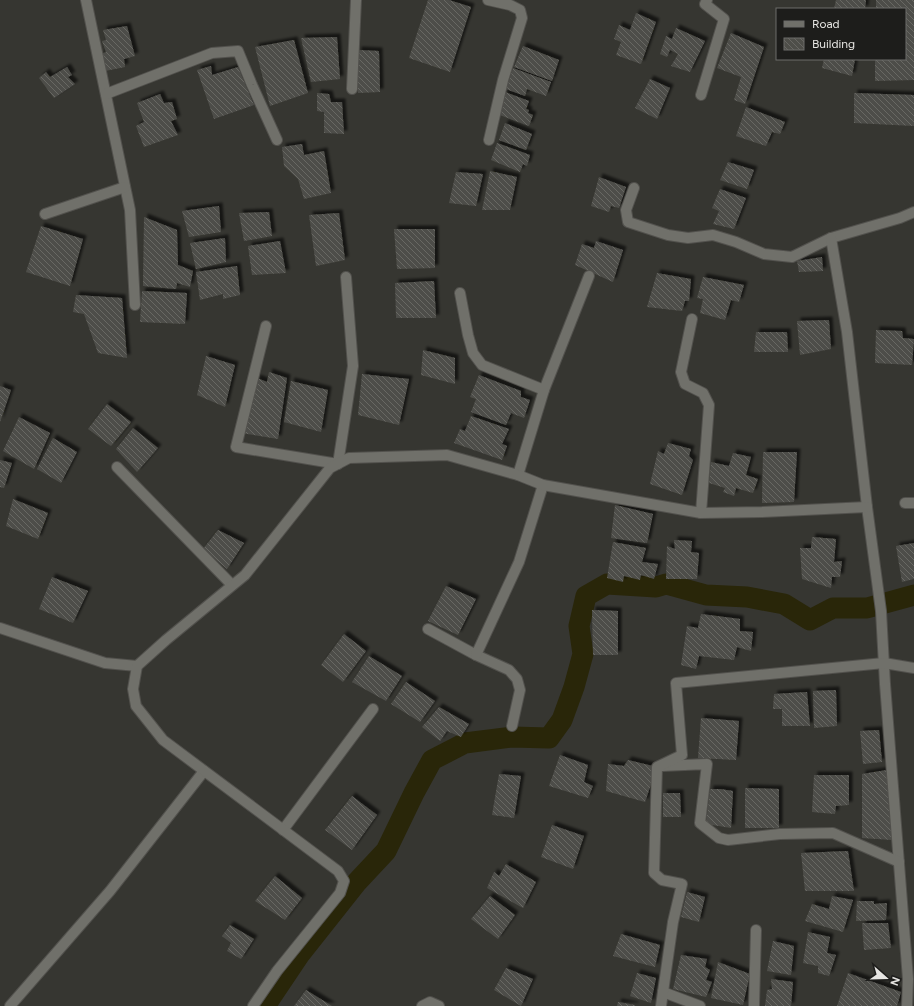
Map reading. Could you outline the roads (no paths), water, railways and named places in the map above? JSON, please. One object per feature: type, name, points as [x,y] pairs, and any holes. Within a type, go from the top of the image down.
[{"type":"street","points":[[86,0],[130,210],[135,305]]},
{"type":"street","points":[[352,89],[356,0]]},
{"type":"street","points":[[488,0],[510,5],[520,10],[522,18],[503,80],[489,140]]},
{"type":"street","points":[[700,95],[724,19],[705,4],[707,0]]},
{"type":"street","points":[[106,94],[212,53],[238,51],[276,140]]},
{"type":"street","points":[[46,214],[125,187]]},
{"type":"street","points":[[634,188],[626,210],[628,222],[668,235],[688,238],[713,235],[736,242],[764,254],[792,257],[831,238],[900,218],[914,212]]},
{"type":"street","points":[[831,238],[847,332],[867,507],[880,599],[899,862],[910,959],[907,1006]]},
{"type":"street","points":[[518,475],[544,390],[589,276]]},
{"type":"street","points":[[338,464],[353,366],[346,277]]},
{"type":"street","points":[[460,293],[471,347],[473,353],[482,365],[544,390]]},
{"type":"street","points":[[692,319],[681,372],[685,384],[703,393],[709,405],[701,513]]},
{"type":"street","points":[[266,326],[236,447],[338,464]]},
{"type":"street","points":[[252,1006],[277,971],[340,893],[344,881],[338,871],[163,740],[136,706],[133,689],[137,666],[245,574],[330,468],[349,458],[447,455],[518,475],[543,485],[701,513],[762,512],[867,507]]},
{"type":"street","points":[[116,467],[232,585]]},
{"type":"street","points":[[476,655],[519,562],[543,485]]},
{"type":"street","points":[[0,628],[105,663],[137,666]]},
{"type":"street","points":[[428,629],[476,655],[509,670],[517,679],[520,690],[512,726]]},
{"type":"street","points":[[657,767],[682,755],[676,683],[884,663],[914,668]]},
{"type":"street","points":[[283,830],[373,709]]},
{"type":"street","points":[[657,767],[708,764],[700,823],[719,838],[728,840],[780,834],[833,833],[899,862]]},
{"type":"street","points":[[657,767],[654,873],[662,880],[682,884],[673,922],[661,1006]]},
{"type":"street","points":[[10,1006],[110,891],[204,771]]},
{"type":"street","points":[[754,1006],[756,930]]},
{"type":"street","points":[[663,992],[700,1006]]},
{"type":"street","points":[[422,1006],[430,1002],[439,1006]]},
{"type":"waterway","points":[[265,1006],[300,954],[357,882],[386,851],[432,760],[465,743],[512,737],[549,738],[562,720],[574,687],[583,654],[579,626],[586,596],[607,584],[656,587],[666,584],[706,595],[747,597],[784,604],[810,620],[833,608],[867,608],[914,595]]}]
